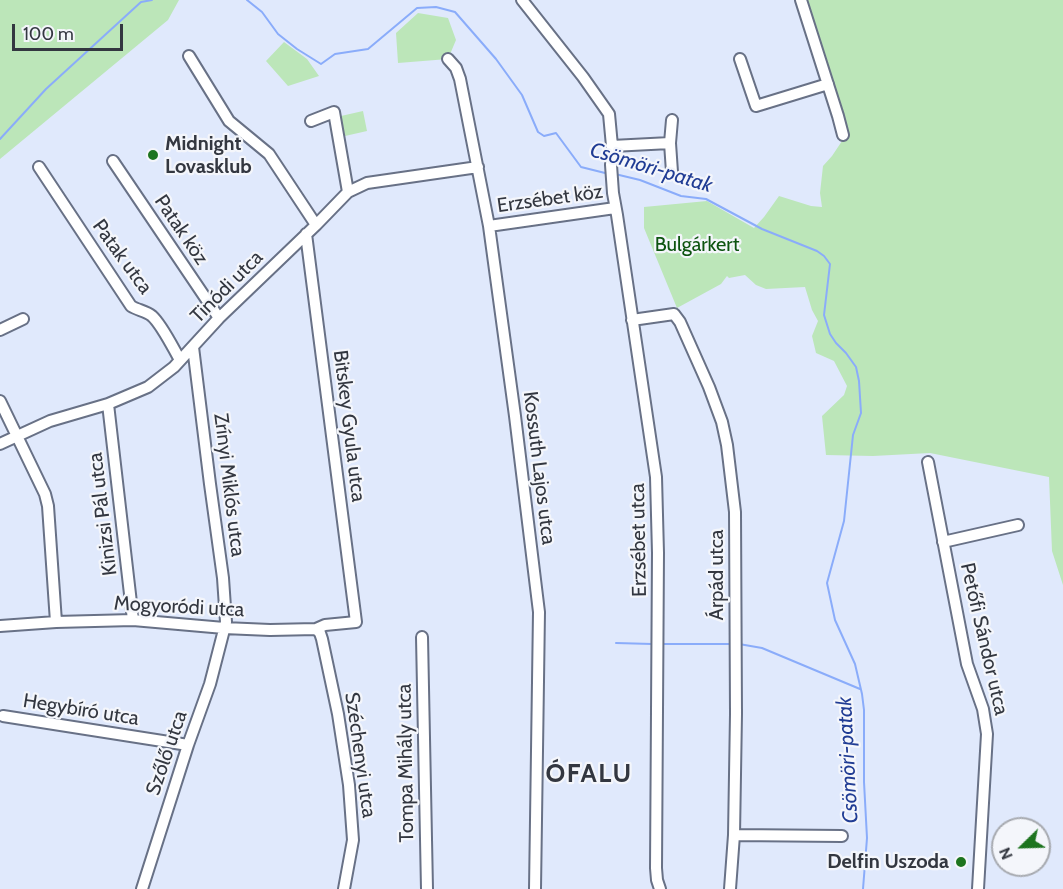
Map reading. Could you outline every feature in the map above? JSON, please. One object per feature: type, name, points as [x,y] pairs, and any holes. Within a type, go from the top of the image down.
[{"type":"street","name":"Erzsébet utca","points":[[522,0],[609,114],[613,193],[656,477],[658,553],[656,868],[660,889]]},
{"type":"street","points":[[801,0],[843,135]]},
{"type":"street","points":[[189,56],[229,121],[269,154],[316,225]]},
{"type":"street","name":"Kossuth Lajos utca","points":[[448,59],[456,68],[460,79],[489,226],[520,451],[539,612],[536,889]]},
{"type":"street","points":[[740,59],[756,106],[828,84]]},
{"type":"street","points":[[311,121],[334,112],[348,192]]},
{"type":"street","points":[[672,120],[670,142],[672,172]]},
{"type":"street","points":[[612,146],[670,142]]},
{"type":"street","name":"Patak köz","points":[[113,161],[219,318]]},
{"type":"street","name":"Patak utca","points":[[39,167],[131,306],[151,314],[180,360]]},
{"type":"street","name":"Tinódi utca","points":[[0,444],[50,421],[108,404],[148,387],[174,367],[219,318],[348,192],[367,183],[478,167]]},
{"type":"street","name":"Erzsébet köz","points":[[489,226],[615,208]]},
{"type":"street","name":"Bitskey Gyula utca","points":[[306,234],[356,622]]},
{"type":"street","name":"Árpád utca","points":[[632,320],[674,314],[680,322],[709,387],[722,422],[727,445],[735,512],[736,596],[734,835],[730,889]]},
{"type":"street","points":[[0,330],[23,319]]},
{"type":"street","name":"Zrínyi Miklós utca","points":[[193,347],[223,578],[226,622],[224,628]]},
{"type":"street","points":[[0,401],[45,494],[48,506],[56,622]]},
{"type":"street","name":"Kinizsi Pál utca","points":[[108,404],[133,620]]},
{"type":"street","name":"Petőfi Sándor utca","points":[[928,462],[967,664],[983,709],[987,734],[978,889]]},
{"type":"street","name":"Petőfi Sándor utca","points":[[943,542],[1018,525]]},
{"type":"street","name":"Mogyoródi utca","points":[[0,626],[133,620],[224,628],[316,629],[325,625],[356,622]]},
{"type":"street","name":"Szőlő utca","points":[[142,889],[210,684],[224,628]]},
{"type":"street","name":"Széchenyi utca","points":[[316,629],[322,639],[338,714],[349,785],[353,840],[344,889]]},
{"type":"street","name":"Tompa Mihály utca","points":[[422,637],[427,889]]},
{"type":"street","name":"Hegybíró utca","points":[[3,716],[188,745]]},
{"type":"street","points":[[734,835],[842,836]]},
{"type":"green space","points":[[0,0],[179,0],[168,20],[0,159]]},
{"type":"green space","name":"Bulgárkert","points":[[805,0],[1063,0],[1063,585],[1052,551],[1049,477],[930,453],[873,456],[826,455],[822,416],[844,395],[847,386],[834,361],[816,353],[812,336],[818,321],[805,287],[766,289],[756,285],[745,275],[729,278],[727,276],[721,284],[677,308],[644,228],[644,207],[707,201],[754,228],[779,196],[822,207],[820,193],[823,166],[844,138],[844,115]]},
{"type":"green space","points":[[418,13],[448,18],[456,40],[448,59],[398,63],[396,33]]},
{"type":"green space","points":[[284,42],[307,59],[319,76],[288,86],[266,61]]},
{"type":"green space","points":[[363,111],[367,131],[345,136],[341,116]]},
{"type":"waterway","name":"Csömöri-patak","points":[[0,139],[46,89],[141,2],[152,0]]},
{"type":"waterway","name":"Csömöri-patak","points":[[247,0],[262,12],[278,34],[321,64],[335,54],[368,49],[417,8],[436,7],[455,12],[496,59],[522,95],[538,132],[544,136],[556,133],[581,167],[609,174]]},
{"type":"waterway","name":"Csömöri-patak","points":[[615,174],[640,180],[681,196],[706,199],[762,229],[817,251],[830,264],[824,315],[830,334],[856,367],[861,413],[853,435],[844,521],[827,583],[835,620],[855,664],[864,710],[867,838],[863,889]]},
{"type":"waterway","points":[[616,643],[652,644]]},
{"type":"waterway","points":[[661,644],[733,644]]},
{"type":"waterway","points":[[739,644],[762,648],[860,689]]},
{"type":"place","name":"Midnight Lovasklub","points":[[153,155]]},
{"type":"place","name":"Delfin Uszoda","points":[[961,862]]},
{"type":"district","name":"ÓFALU","points":[[589,774]]}]
